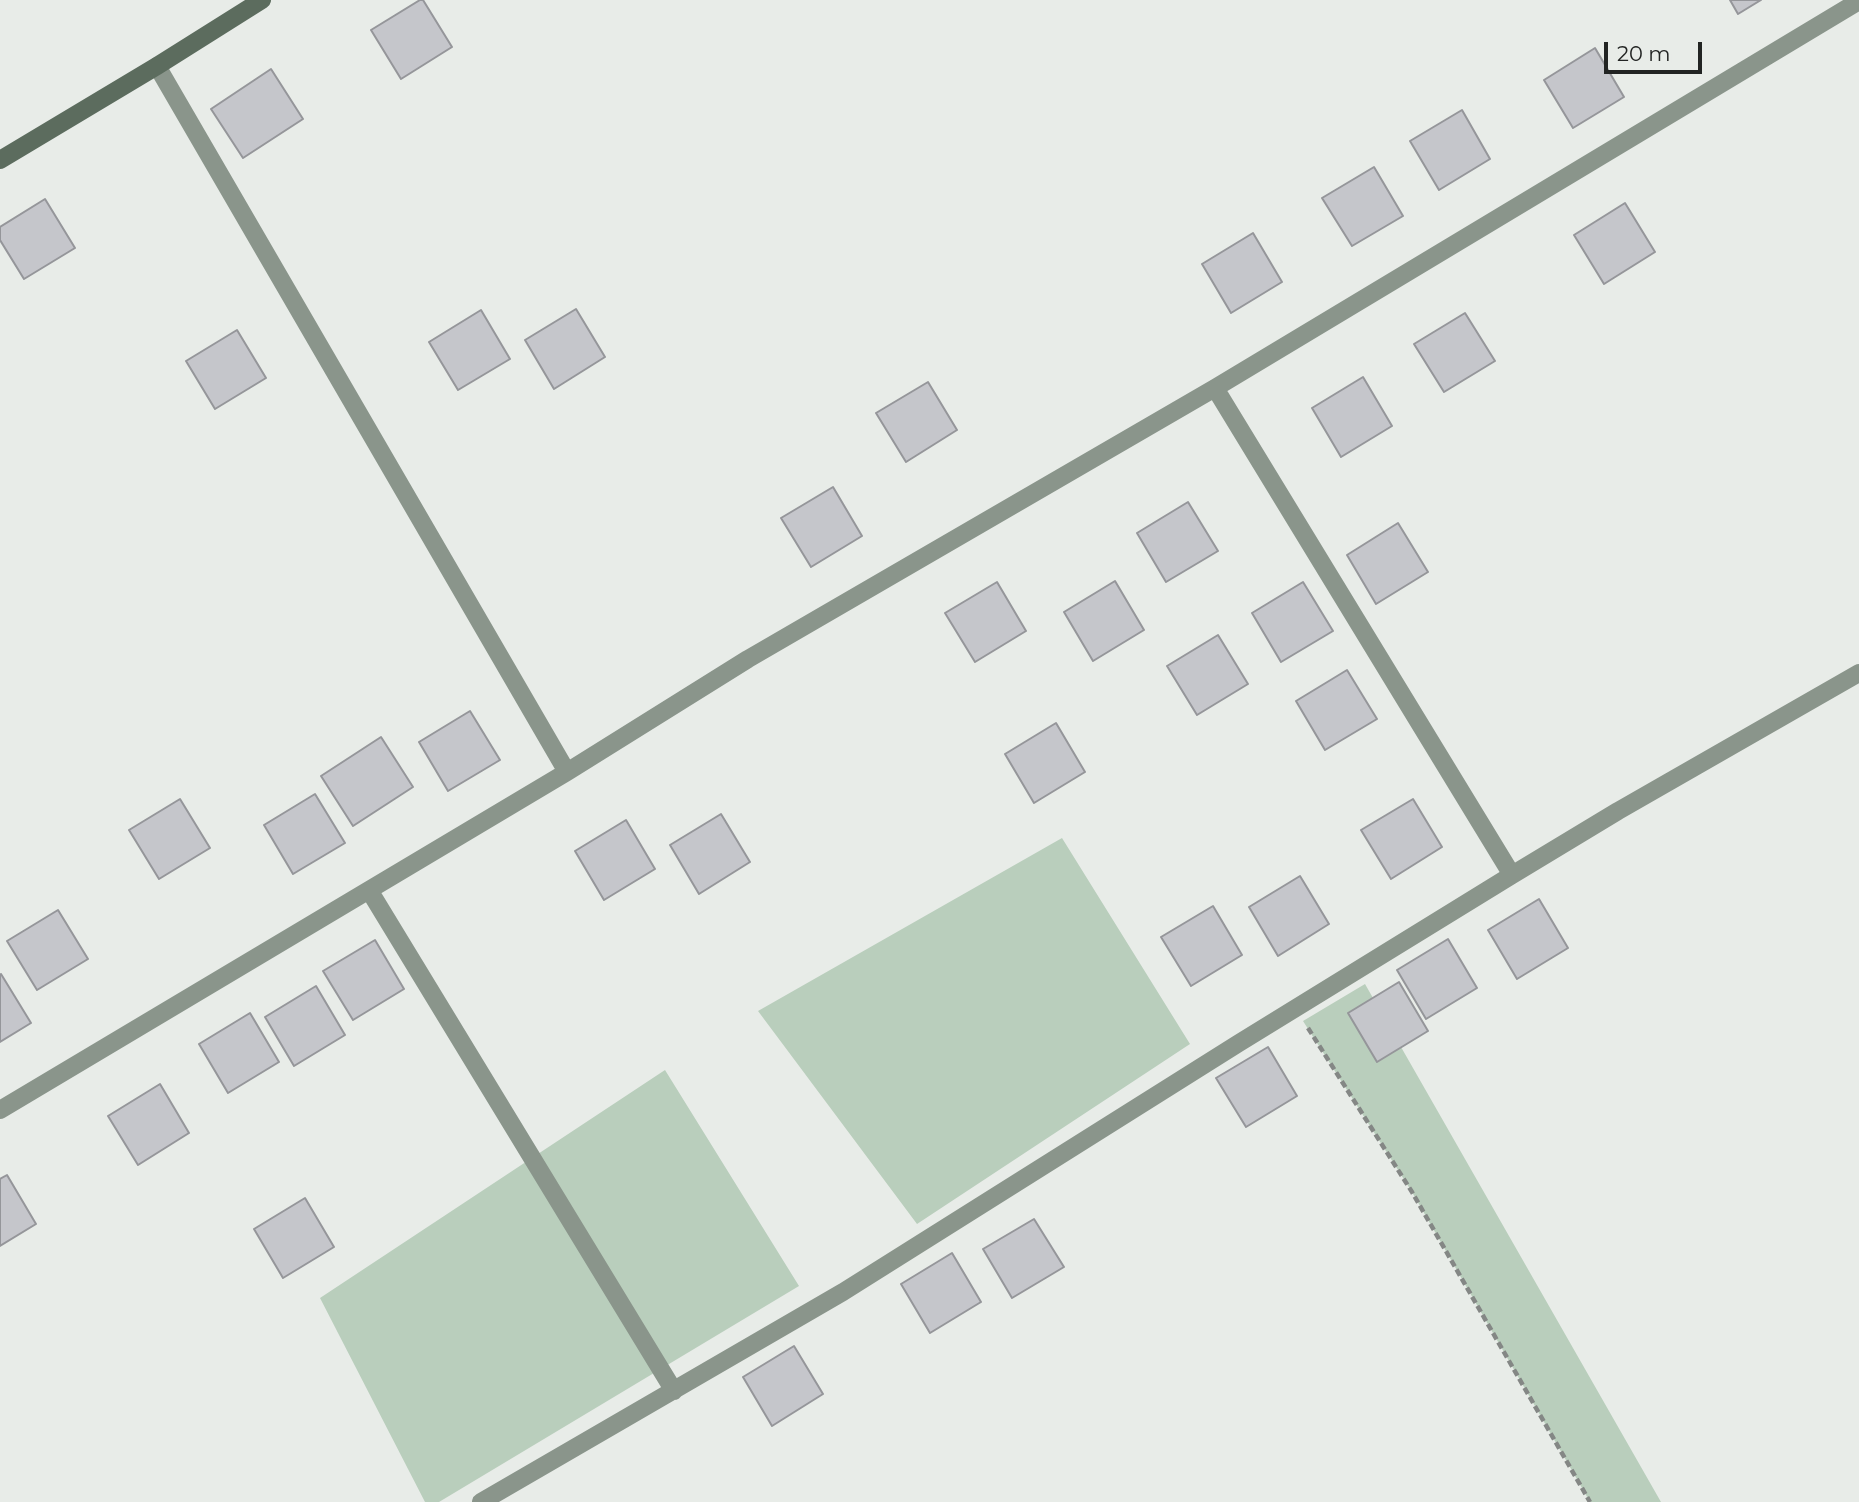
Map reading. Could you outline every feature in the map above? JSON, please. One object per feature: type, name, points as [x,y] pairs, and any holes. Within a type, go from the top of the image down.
[{"type":"main road","points":[[0,160],[262,0]]},
{"type":"street","points":[[0,1110],[567,772],[748,659],[1215,388],[1859,1]]},
{"type":"street","points":[[157,66],[567,772]]},
{"type":"street","points":[[1215,388],[1512,875]]},
{"type":"street","points":[[481,1502],[854,1286],[1239,1043],[1512,875],[1859,673]]},
{"type":"street","points":[[369,890],[674,1391]]},
{"type":"path","points":[[1303,1021],[1412,1192],[1590,1502]]},
{"type":"green space","points":[[1062,838],[1190,1044],[917,1224],[758,1011]]},
{"type":"green space","points":[[1365,984],[1661,1502],[1590,1502],[1412,1192],[1303,1021]]},
{"type":"green space","points":[[665,1070],[799,1286],[439,1502],[425,1502],[320,1298]]},
{"type":"building","points":[[423,0],[452,47],[401,79],[371,30]]},
{"type":"building","points":[[1730,0],[1761,0],[1738,14]]},
{"type":"building","points":[[1595,48],[1624,97],[1573,128],[1544,80]]},
{"type":"building","points":[[271,69],[303,119],[243,158],[211,109]]},
{"type":"building","points":[[1462,110],[1490,159],[1439,190],[1410,141]]},
{"type":"building","points":[[1374,167],[1403,216],[1352,246],[1322,198]]},
{"type":"building","points":[[45,199],[75,248],[24,279],[0,240],[0,227]]},
{"type":"building","points":[[1625,203],[1655,252],[1604,284],[1574,235]]},
{"type":"building","points":[[1253,233],[1282,282],[1231,313],[1202,264]]},
{"type":"building","points":[[576,309],[605,357],[554,389],[525,340]]},
{"type":"building","points":[[481,310],[510,359],[458,390],[429,342]]},
{"type":"building","points":[[1465,313],[1495,361],[1444,392],[1414,344]]},
{"type":"building","points":[[237,330],[266,378],[215,409],[186,361]]},
{"type":"building","points":[[1363,377],[1392,426],[1341,457],[1312,408]]},
{"type":"building","points":[[928,382],[957,430],[906,462],[876,413]]},
{"type":"building","points":[[833,487],[862,536],[811,567],[781,518]]},
{"type":"building","points":[[1188,502],[1218,551],[1166,582],[1137,533]]},
{"type":"building","points":[[1398,523],[1428,572],[1376,604],[1347,555]]},
{"type":"building","points":[[1115,581],[1144,630],[1093,661],[1064,612]]},
{"type":"building","points":[[997,582],[1026,631],[975,662],[945,613]]},
{"type":"building","points":[[1303,582],[1333,631],[1281,662],[1252,613]]},
{"type":"building","points":[[1218,635],[1248,684],[1197,715],[1167,666]]},
{"type":"building","points":[[1347,670],[1377,719],[1325,750],[1296,701]]},
{"type":"building","points":[[470,711],[500,760],[448,791],[419,742]]},
{"type":"building","points":[[1056,723],[1085,772],[1034,803],[1005,754]]},
{"type":"building","points":[[381,737],[413,787],[353,826],[321,776]]},
{"type":"building","points":[[315,794],[345,843],[293,874],[264,825]]},
{"type":"building","points":[[180,799],[210,848],[159,879],[129,830]]},
{"type":"building","points":[[1413,799],[1442,847],[1391,879],[1361,830]]},
{"type":"building","points":[[721,814],[750,862],[699,894],[670,845]]},
{"type":"building","points":[[626,820],[655,869],[604,900],[575,851]]},
{"type":"building","points":[[1300,876],[1329,924],[1278,956],[1249,907]]},
{"type":"building","points":[[1539,899],[1568,948],[1517,979],[1488,930]]},
{"type":"building","points":[[1213,906],[1242,955],[1191,986],[1161,937]]},
{"type":"building","points":[[58,910],[88,959],[37,990],[7,941]]},
{"type":"building","points":[[1448,939],[1477,988],[1426,1019],[1397,970]]},
{"type":"building","points":[[375,940],[404,989],[353,1020],[323,971]]},
{"type":"building","points":[[0,975],[31,1023],[0,1042]]},
{"type":"building","points":[[1399,982],[1428,1031],[1377,1062],[1348,1013]]},
{"type":"building","points":[[316,986],[345,1035],[294,1066],[265,1017]]},
{"type":"building","points":[[250,1013],[279,1062],[228,1093],[199,1044]]},
{"type":"building","points":[[1268,1047],[1297,1096],[1246,1127],[1216,1078]]},
{"type":"building","points":[[160,1084],[189,1133],[138,1165],[108,1116]]},
{"type":"building","points":[[7,1175],[36,1224],[0,1246],[0,1179]]},
{"type":"building","points":[[305,1198],[334,1247],[283,1278],[254,1229]]},
{"type":"building","points":[[1034,1219],[1064,1267],[1012,1298],[983,1249]]},
{"type":"building","points":[[952,1253],[981,1302],[930,1333],[901,1284]]},
{"type":"building","points":[[794,1346],[823,1394],[772,1426],[743,1377]]}]
